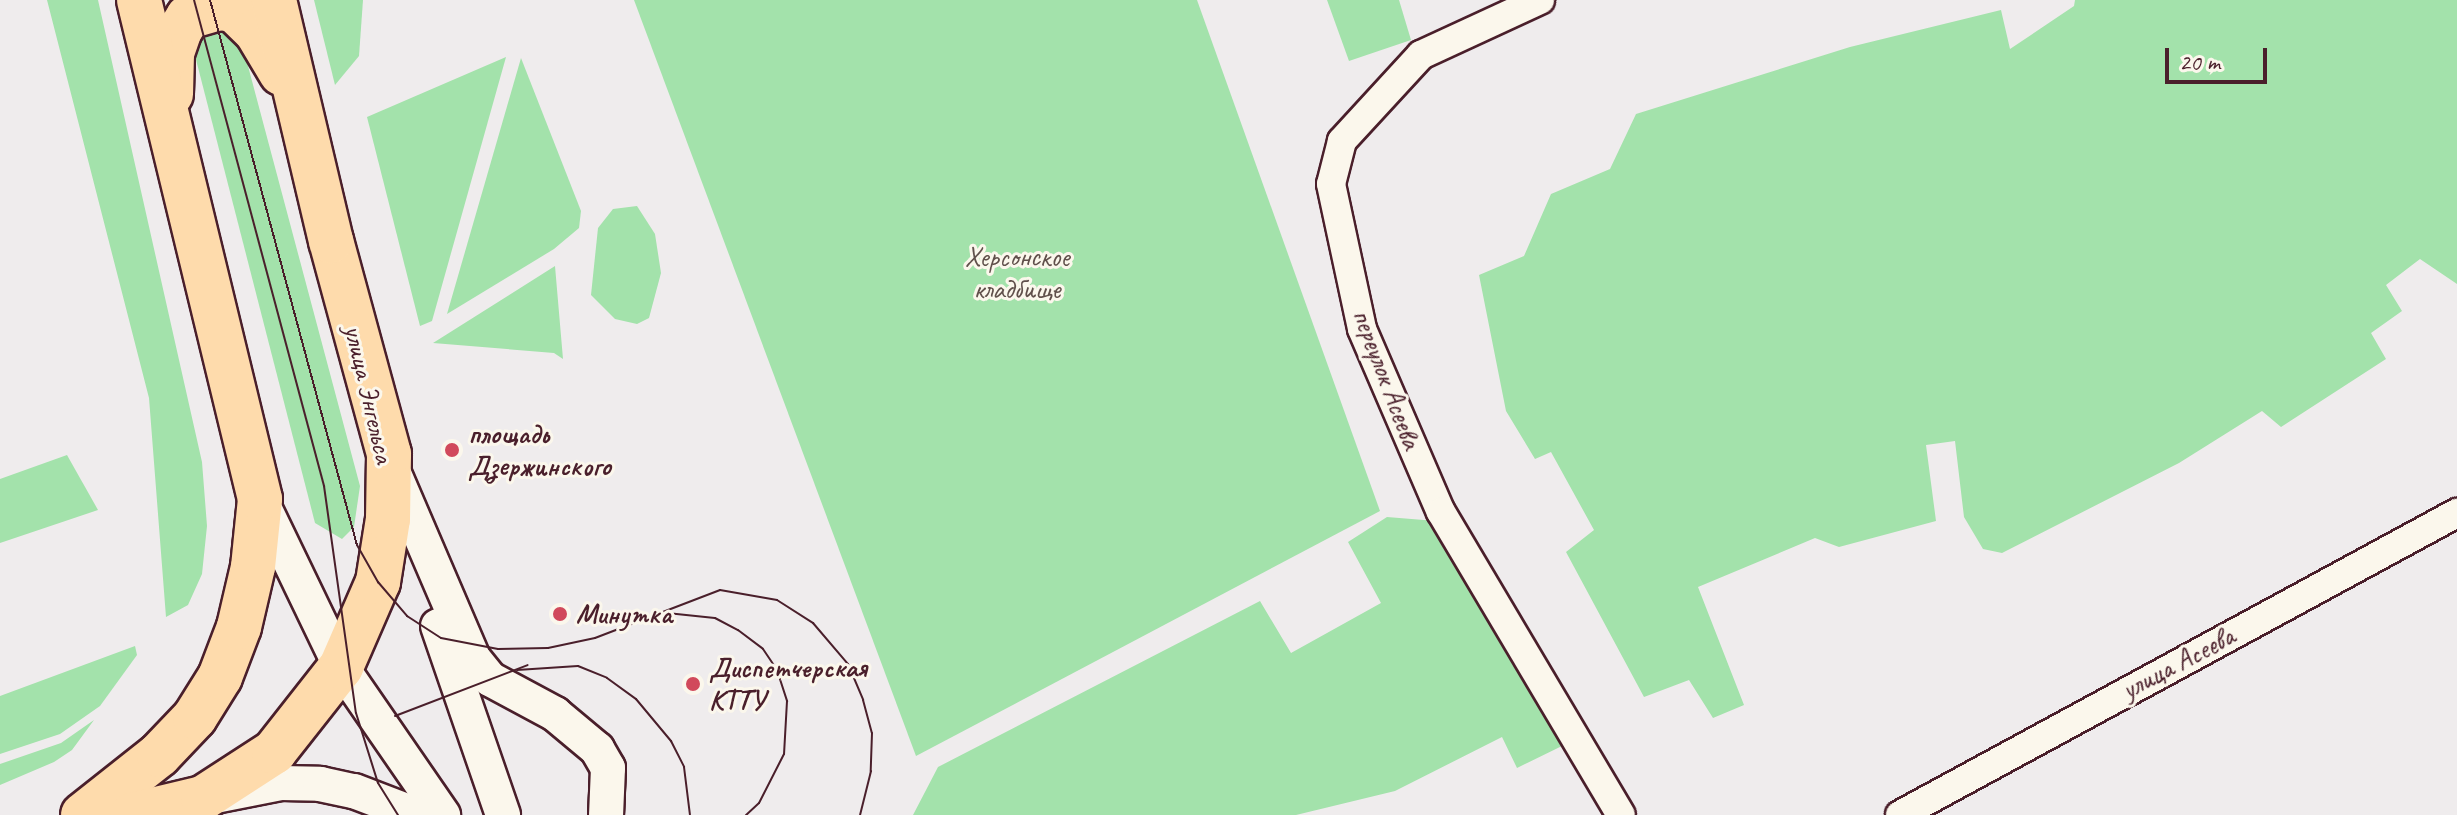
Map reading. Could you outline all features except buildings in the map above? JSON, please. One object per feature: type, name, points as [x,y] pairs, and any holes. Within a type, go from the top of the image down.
[{"type":"main road","points":[[83,815],[159,755],[195,717],[220,677],[239,627],[253,567],[260,499],[139,0]]},
{"type":"main road","name":"улица Энгельса","points":[[132,815],[203,798],[274,752],[341,667],[378,582],[388,519],[389,454],[299,115],[274,0]]},
{"type":"main road","points":[[170,135],[172,53],[180,30],[188,17],[219,8],[234,10],[256,31],[299,115]]},
{"type":"street","name":"переулок Асеева","points":[[1540,0],[1421,55],[1342,141],[1331,184],[1362,329],[1441,512],[1621,815]]},
{"type":"street","points":[[389,454],[441,638],[503,815]]},
{"type":"street","points":[[260,499],[341,667],[443,815]]},
{"type":"street","points":[[406,511],[481,668],[567,723],[597,749],[608,768],[606,815]]},
{"type":"street","name":"улица Асеева","points":[[1900,815],[2457,513]]},
{"type":"street","points":[[203,798],[281,783],[320,784],[354,791],[417,815]]},
{"type":"green space","points":[[47,0],[98,0],[202,462],[207,526],[202,574],[188,605],[166,617],[149,398]]},
{"type":"green space","points":[[314,0],[363,0],[359,56],[335,85]]},
{"type":"green space","name":"Херсонское кладбище","points":[[634,0],[1197,0],[1380,511],[916,756]]},
{"type":"green space","points":[[1327,0],[1399,0],[1411,40],[1349,61]]},
{"type":"green space","points":[[2075,0],[2457,0],[2457,284],[2420,259],[2386,285],[2402,311],[2371,333],[2386,359],[2281,427],[2262,411],[2179,463],[2002,553],[1983,549],[1964,517],[1955,441],[1926,445],[1936,521],[1839,547],[1815,538],[1698,587],[1744,705],[1713,718],[1689,680],[1644,697],[1566,552],[1594,530],[1551,452],[1535,459],[1506,411],[1479,275],[1524,256],[1551,194],[1610,169],[1636,114],[1850,47],[2001,10],[2010,49],[2074,6]]},
{"type":"green space","points":[[224,24],[240,36],[360,486],[354,527],[342,539],[315,523],[192,44],[200,29]]},
{"type":"green space","points":[[506,57],[432,321],[420,326],[367,117]]},
{"type":"green space","points":[[521,58],[581,211],[579,228],[554,249],[447,314]]},
{"type":"green space","points":[[637,206],[655,234],[661,273],[649,318],[637,324],[615,319],[591,295],[598,228],[613,209]]},
{"type":"green space","points":[[555,266],[563,359],[554,353],[433,343]]},
{"type":"green space","points":[[67,455],[98,510],[0,543],[0,479]]},
{"type":"green space","points":[[1387,517],[1436,521],[1564,745],[1517,768],[1502,737],[1395,791],[1296,815],[913,815],[938,767],[1260,601],[1291,653],[1381,603],[1348,542]]},
{"type":"green space","points":[[135,646],[137,655],[100,706],[60,734],[0,754],[0,696]]},
{"type":"green space","points":[[94,720],[72,750],[54,762],[0,785],[0,764],[61,743]]},
{"type":"tram line","points":[[194,0],[324,486],[356,713],[378,783],[398,815]]},
{"type":"tram line","points":[[210,0],[357,545],[378,582],[407,616],[441,638],[498,649],[548,648],[595,638],[720,590],[777,600],[813,623],[848,664],[863,700],[872,733],[871,771],[860,815]]},
{"type":"tram line","points":[[667,613],[715,618],[763,649],[777,670],[787,701],[784,754],[759,803],[746,815]]},
{"type":"tram line","points":[[395,716],[528,665]]},
{"type":"tram line","points":[[517,670],[578,666],[607,678],[636,699],[671,741],[684,767],[690,815]]},
{"type":"place","name":"площадь Дзержинского","points":[[452,450]]},
{"type":"place","name":"Минутка","points":[[560,614]]},
{"type":"place","name":"Диспетчерская КТТУ","points":[[693,684]]}]
